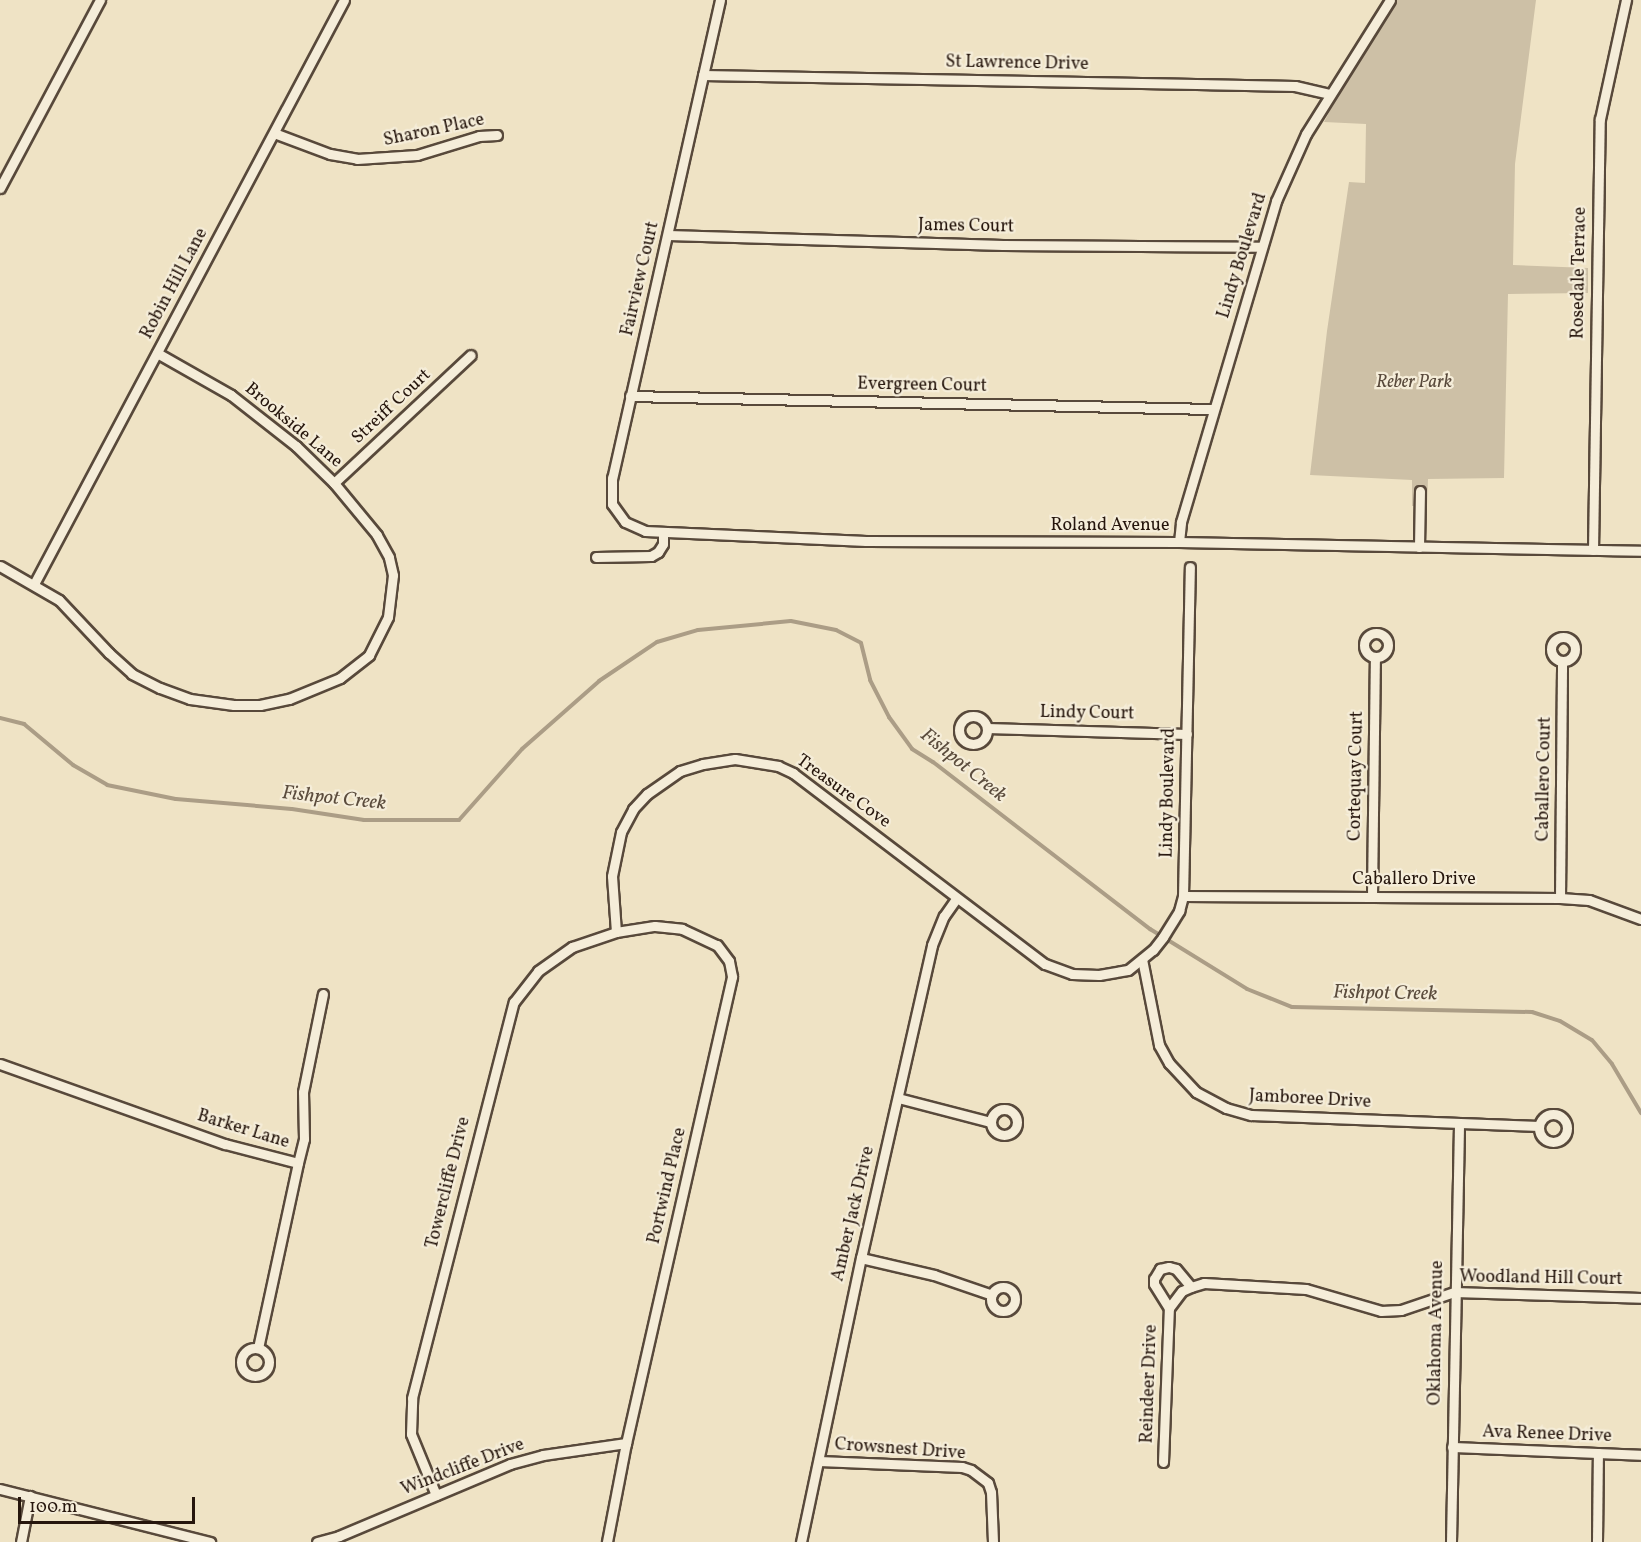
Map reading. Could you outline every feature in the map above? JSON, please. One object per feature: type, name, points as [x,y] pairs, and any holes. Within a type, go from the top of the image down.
[{"type":"street","points":[[0,188],[100,0]]},
{"type":"street","name":"Robin Hill Lane","points":[[34,584],[344,0]]},
{"type":"street","name":"Fairview Court","points":[[663,532],[635,528],[625,522],[612,504],[612,478],[720,0]]},
{"type":"street","name":"Lindy Boulevard","points":[[1179,542],[1181,522],[1213,409],[1262,247],[1287,174],[1329,94],[1370,35],[1390,0]]},
{"type":"street","name":"Rosedale Terrace","points":[[1593,550],[1600,119],[1626,0]]},
{"type":"street","name":"St Lawrence Drive","points":[[703,75],[1295,86],[1329,94]]},
{"type":"street","name":"Sharon Place","points":[[274,133],[330,154],[357,159],[417,155],[478,136],[497,135]]},
{"type":"street","name":"James Court","points":[[668,235],[1003,245],[1262,247]]},
{"type":"street","name":"Brookside Lane","points":[[0,566],[59,600],[132,674],[160,688],[218,704],[260,705],[289,699],[329,684],[353,669],[369,655],[388,617],[393,575],[389,557],[377,535],[334,483],[296,446],[231,395],[157,352]]},
{"type":"street","name":"Streiff Court","points":[[334,483],[471,355]]},
{"type":"street","name":"Evergreen Court","points":[[630,396],[1213,409]]},
{"type":"street","points":[[1419,547],[1420,491]]},
{"type":"street","points":[[596,557],[651,556],[658,552],[663,532]]},
{"type":"street","name":"Roland Avenue","points":[[663,532],[866,541],[1179,542],[1641,551]]},
{"type":"street","name":"Lindy Boulevard","points":[[1100,975],[1128,970],[1153,950],[1179,911],[1183,896],[1190,567]]},
{"type":"street","name":"Cortequay Court","points":[[1372,896],[1375,657]]},
{"type":"street","name":"Caballero Court","points":[[1560,898],[1562,662]]},
{"type":"street","name":"Lindy Court","points":[[987,728],[1187,734]]},
{"type":"street","name":"Treasure Cove","points":[[616,932],[613,901],[614,865],[621,832],[633,809],[647,794],[680,771],[722,760],[754,761],[778,766],[793,773],[956,899],[1045,964],[1072,974],[1100,975]]},
{"type":"street","name":"Caballero Drive","points":[[1183,896],[1560,898],[1589,900],[1641,919]]},
{"type":"street","name":"Amber Jack Drive","points":[[801,1542],[861,1258],[932,945],[944,916],[956,899]]},
{"type":"street","name":"Portwind Place","points":[[607,1542],[626,1443],[732,977],[725,953],[717,945],[698,934],[682,928],[655,926],[616,932]]},
{"type":"street","name":"Towercliffe Drive","points":[[436,1495],[411,1434],[411,1404],[507,1021],[524,984],[552,958],[593,938],[616,932]]},
{"type":"street","name":"Jamboree Drive","points":[[1142,959],[1159,1045],[1184,1081],[1196,1092],[1240,1113],[1539,1126]]},
{"type":"street","points":[[298,1163],[304,1139],[303,1092],[323,994]]},
{"type":"street","name":"Barker Lane","points":[[0,1064],[225,1144],[298,1163],[258,1348]]},
{"type":"street","points":[[898,1098],[991,1122]]},
{"type":"street","name":"Oklahoma Avenue","points":[[1451,1542],[1459,1124]]},
{"type":"street","points":[[861,1258],[934,1275],[992,1295]]},
{"type":"street","points":[[1169,1267],[1176,1269],[1191,1287],[1182,1291],[1169,1308],[1154,1284],[1160,1269],[1169,1267]]},
{"type":"street","name":"Woodland Hill Court","points":[[1191,1287],[1204,1283],[1306,1288],[1381,1311],[1401,1310],[1454,1292],[1641,1298]]},
{"type":"street","name":"Reindeer Drive","points":[[1163,1462],[1169,1308]]},
{"type":"street","name":"Windcliffe Drive","points":[[317,1542],[339,1536],[526,1459],[626,1443]]},
{"type":"street","name":"Ava Renee Drive","points":[[1452,1447],[1641,1455]]},
{"type":"street","points":[[1597,1542],[1598,1453]]},
{"type":"street","name":"Crowsnest Drive","points":[[819,1461],[962,1467],[971,1470],[988,1483],[991,1492],[993,1542]]},
{"type":"street","points":[[0,1489],[210,1542]]},
{"type":"street","points":[[21,1542],[30,1497]]},
{"type":"green space","name":"Reber Park","points":[[1387,0],[1536,0],[1515,164],[1513,265],[1588,268],[1588,293],[1508,294],[1504,478],[1428,479],[1427,506],[1412,506],[1412,480],[1310,475],[1327,331],[1349,182],[1365,183],[1366,124],[1324,122]]},
{"type":"waterway","name":"Fishpot Creek","points":[[0,718],[24,724],[73,765],[107,785],[176,799],[292,809],[364,820],[459,820],[522,749],[599,681],[657,642],[698,630],[791,621],[836,630],[861,643],[870,680],[889,717],[912,749],[933,762],[1150,929],[1247,989],[1292,1007],[1532,1012],[1560,1021],[1592,1040],[1612,1064],[1641,1113]]}]
